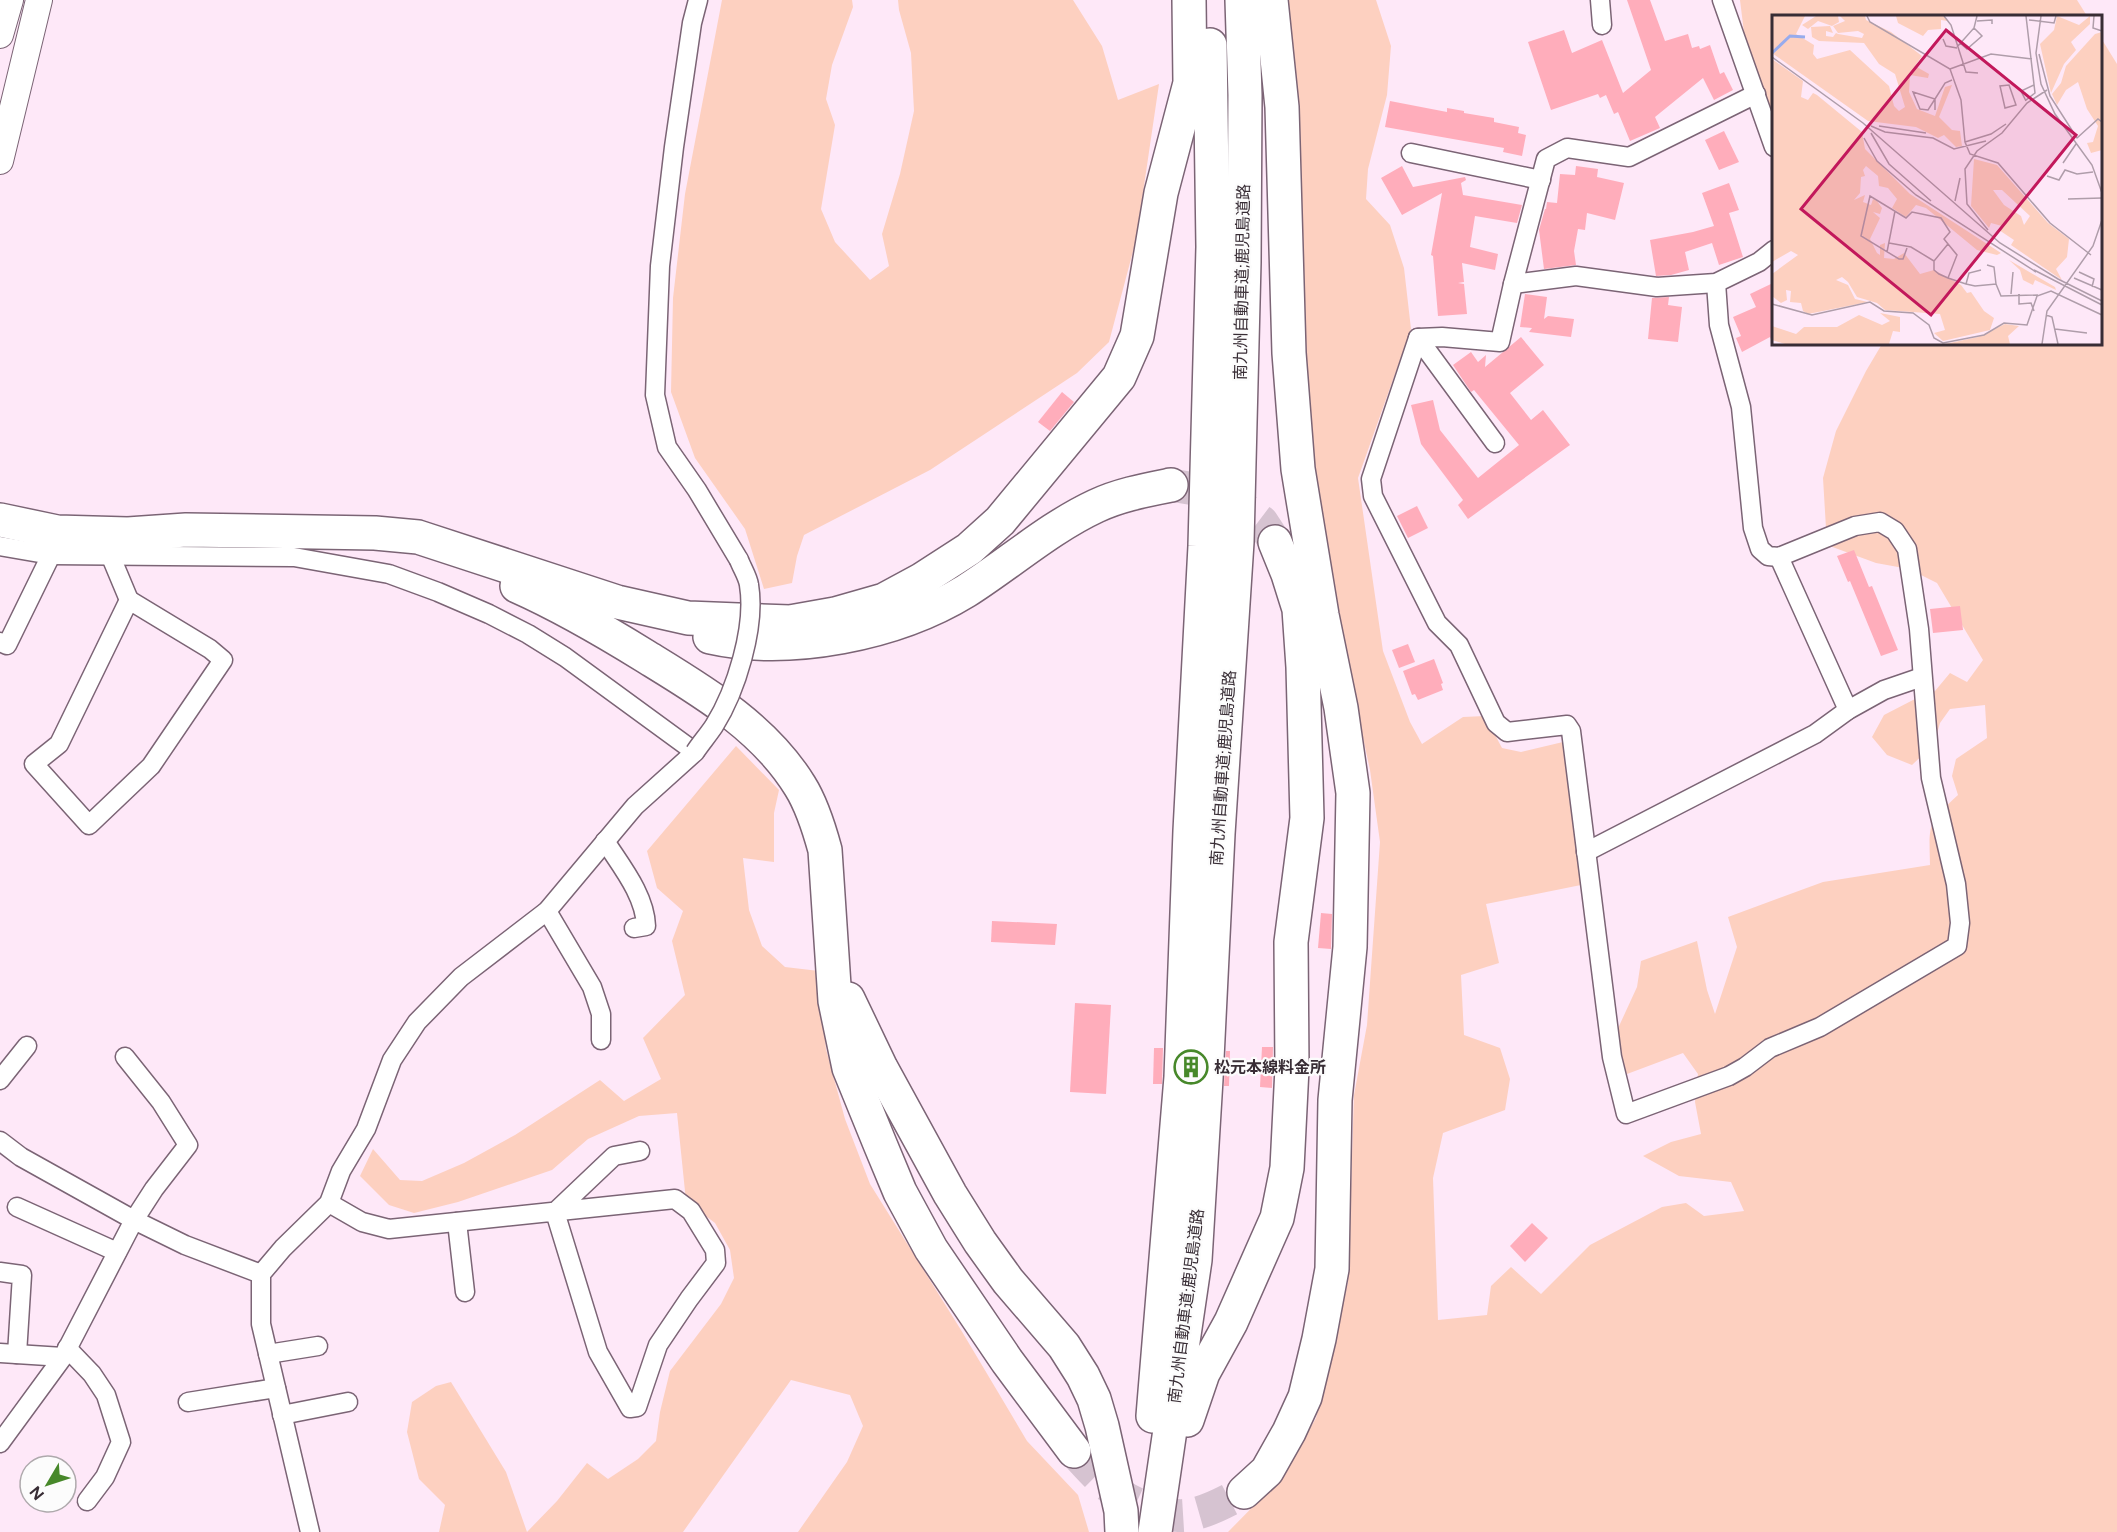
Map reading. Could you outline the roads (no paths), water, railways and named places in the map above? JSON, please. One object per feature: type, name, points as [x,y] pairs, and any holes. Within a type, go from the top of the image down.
[{"type":"highway","points":[[0,520],[57,532],[128,534],[186,530],[418,537],[531,572],[617,602],[688,618],[790,622],[836,614],[884,600],[921,580],[969,549],[1000,521],[1119,377],[1137,336],[1161,193],[1190,83],[1189,0]]},
{"type":"highway","name":"南九州自動車道;鹿児島道路","points":[[1148,1532],[1155,1370],[1181,1077],[1190,831],[1205,546],[1213,247],[1212,89],[1208,0]]},
{"type":"highway","name":"南九州自動車道;鹿児島道路","points":[[1155,1532],[1195,1260],[1218,834],[1237,542],[1244,262],[1245,95],[1242,0]]},
{"type":"highway","points":[[1244,1492],[1267,1471],[1305,1397],[1332,1269],[1335,1100],[1350,947],[1353,793],[1341,708],[1322,615],[1298,469],[1288,353],[1282,107],[1271,0]]},
{"type":"highway","points":[[531,572],[636,620],[723,640],[749,644],[841,637],[919,614],[964,592],[1041,537],[1098,505],[1171,485]]},
{"type":"highway","points":[[375,534],[461,562],[535,594],[611,635],[739,719],[764,740],[801,787],[825,850],[836,1000],[849,1068],[900,1192],[943,1268],[1007,1361],[1074,1451]]},
{"type":"highway","points":[[1161,1495],[1203,1373],[1231,1322],[1277,1218],[1287,1168],[1292,1068],[1291,942],[1307,818],[1299,609],[1275,542]]},
{"type":"highway","points":[[826,885],[840,971],[846,991],[881,1068],[950,1194],[980,1242],[1008,1281],[1064,1346],[1094,1399],[1121,1511],[1122,1532]]},
{"type":"main road","points":[[0,35],[10,0]]},
{"type":"main road","points":[[0,161],[39,0]]},
{"type":"street","points":[[310,1532],[261,1324],[261,1274],[283,1248],[329,1203],[341,1171],[366,1129],[392,1060],[417,1022],[461,977],[547,910],[635,806],[695,752],[715,725],[736,678],[746,646],[750,613],[749,584],[739,560],[697,489],[667,447],[655,395],[660,266],[692,23],[699,0]]},
{"type":"street","points":[[1600,0],[1602,25]]},
{"type":"street","points":[[1722,0],[1772,144]]},
{"type":"street","points":[[1418,338],[1442,337],[1500,342],[1546,159],[1567,148],[1629,157],[1756,94]]},
{"type":"street","points":[[1411,153],[1541,180]]},
{"type":"street","points":[[1513,284],[1576,276],[1657,287],[1716,284],[1759,261],[1772,251]]},
{"type":"street","points":[[1418,338],[1375,463],[1371,479],[1373,496],[1437,623],[1459,645],[1500,728],[1507,732],[1567,725],[1570,731],[1612,1057],[1626,1114],[1729,1076],[1770,1048],[1820,1028],[1957,946],[1960,923],[1956,884],[1931,778],[1919,629],[1906,549],[1894,531],[1880,522],[1855,526],[1779,557],[1768,556],[1760,549],[1753,528],[1742,407],[1719,325],[1716,284]]},
{"type":"street","points":[[1418,338],[1496,443]]},
{"type":"street","points":[[0,546],[51,555],[294,557],[389,574],[448,596],[528,634],[565,657],[695,752]]},
{"type":"street","points":[[0,642],[7,645],[51,555]]},
{"type":"street","points":[[111,557],[129,600],[210,649],[223,660],[151,766],[89,825],[34,764],[59,744],[129,600]]},
{"type":"street","points":[[1779,557],[1848,710]]},
{"type":"street","points":[[1586,852],[1815,734],[1848,710],[1884,690],[1922,677]]},
{"type":"street","points":[[605,841],[627,874],[645,913],[646,926],[634,928]]},
{"type":"street","points":[[547,910],[592,987],[601,1014],[601,1040]]},
{"type":"street","points":[[0,1080],[27,1046]]},
{"type":"street","points":[[0,1443],[65,1353],[134,1220],[154,1188],[188,1145],[161,1102],[125,1058]]},
{"type":"street","points":[[0,1141],[21,1157],[134,1220],[185,1245],[261,1274]]},
{"type":"street","points":[[555,1212],[614,1156],[640,1151]]},
{"type":"street","points":[[329,1203],[362,1222],[389,1229],[675,1199],[691,1210],[715,1250],[716,1263],[688,1299],[658,1345],[638,1407],[630,1408],[598,1352],[555,1212]]},
{"type":"street","points":[[17,1207],[117,1252]]},
{"type":"street","points":[[457,1222],[465,1292]]},
{"type":"street","points":[[0,1272],[22,1275],[8,1354],[65,1353],[92,1374],[106,1395],[121,1442],[105,1477],[87,1501]]},
{"type":"street","points":[[268,1354],[318,1346]]},
{"type":"street","points":[[188,1402],[276,1388]]},
{"type":"street","points":[[282,1415],[348,1402]]},
{"type":"tunnel","points":[[1171,485],[1225,494],[1262,522],[1275,542]]},
{"type":"tunnel","points":[[1074,1451],[1120,1495],[1168,1514],[1184,1516],[1195,1514],[1244,1492]]},
{"type":"place","name":"松元本線料金所","points":[[1191,1067]]}]
